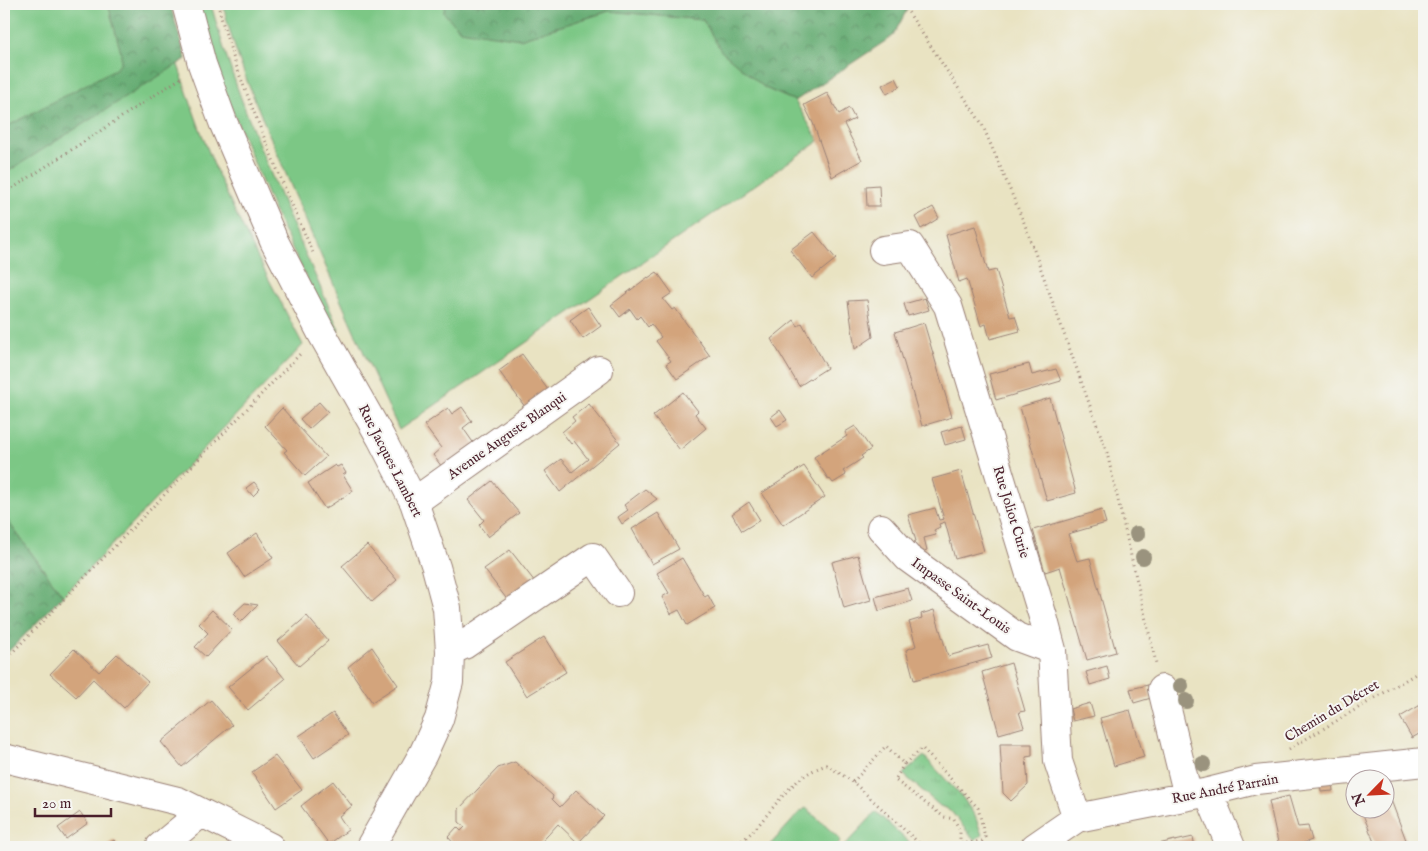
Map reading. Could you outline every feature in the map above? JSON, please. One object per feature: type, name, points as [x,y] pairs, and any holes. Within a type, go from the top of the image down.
[{"type":"street","name":"Rue Jacques Lambert","points":[[186,4],[202,64],[223,122],[274,241],[321,332],[381,438],[414,502],[436,567],[447,608],[450,651],[449,682],[439,719],[424,754],[370,847]]},
{"type":"street","name":"Rue Joliot Curie","points":[[883,250],[910,246],[948,306],[1052,650],[1058,762],[1077,818]]},
{"type":"street","name":"Avenue Auguste Blanqui","points":[[414,502],[599,370]]},
{"type":"street","name":"Impasse Saint-Louis","points":[[881,528],[908,558],[1017,637],[1052,650]]},
{"type":"street","points":[[450,651],[464,646],[593,556],[618,592]]},
{"type":"street","points":[[1162,689],[1198,794],[1231,847]]},
{"type":"street","points":[[4,758],[178,801],[270,847]]},
{"type":"street","name":"Rue André Parrain","points":[[1036,847],[1077,818],[1198,794],[1256,780],[1424,762]]},
{"type":"street","points":[[160,847],[201,813]]},
{"type":"path","points":[[218,4],[228,45],[271,156],[318,264]]},
{"type":"path","points":[[903,4],[982,124],[1025,225],[1107,453],[1162,689]]},
{"type":"path","points":[[4,194],[202,64]]},
{"type":"path","points":[[4,662],[321,332]]},
{"type":"path","name":"Chemin du Décret","points":[[1287,752],[1293,746],[1424,669]]},
{"type":"path","points":[[853,782],[886,746],[904,764]]},
{"type":"path","points":[[922,748],[978,808],[985,837],[982,842],[959,846],[960,831],[954,819],[944,817],[895,780],[904,764],[922,748]]},
{"type":"path","points":[[734,847],[753,831],[792,786],[818,768],[828,765],[853,782],[923,847]]},
{"type":"green space","points":[[4,4],[158,4],[191,105],[214,165],[245,233],[303,345],[63,596],[4,516]]},
{"type":"green space","points":[[108,4],[170,4],[186,59],[4,174],[4,128],[117,68],[121,61],[121,53]]},
{"type":"green space","points":[[197,4],[211,4],[237,88],[253,129],[286,210],[339,330],[333,334],[272,206],[219,78]]},
{"type":"green space","points":[[223,4],[445,4],[444,13],[519,39],[609,11],[703,20],[722,51],[765,88],[795,101],[819,141],[399,430],[325,266],[241,66]]},
{"type":"green space","points":[[445,4],[910,4],[893,36],[795,101],[765,88],[721,51],[703,20],[609,11],[520,39],[460,30],[444,13]]},
{"type":"green space","points":[[4,516],[63,596],[4,656]]},
{"type":"green space","points":[[924,756],[963,798],[975,816],[982,835],[974,840],[950,810],[940,806],[903,774]]},
{"type":"green space","points":[[806,808],[840,839],[836,847],[768,847],[801,811]]},
{"type":"green space","points":[[876,812],[914,847],[843,847]]},
{"type":"building","points":[[896,78],[900,86],[887,94],[882,85]]},
{"type":"building","points":[[827,93],[839,114],[849,108],[855,119],[844,124],[862,160],[832,177],[813,123],[804,105]]},
{"type":"building","points":[[879,185],[880,206],[867,206],[866,186]]},
{"type":"building","points":[[933,207],[939,218],[921,229],[915,217]]},
{"type":"building","points":[[975,226],[988,272],[996,270],[1010,317],[1015,316],[1020,331],[990,339],[986,324],[981,326],[967,279],[959,282],[946,235]]},
{"type":"building","points":[[814,232],[836,259],[812,278],[790,250]]},
{"type":"building","points":[[657,272],[672,293],[663,299],[672,310],[675,308],[710,356],[677,379],[666,364],[671,361],[656,341],[661,337],[651,324],[648,327],[640,316],[637,319],[630,309],[620,317],[611,305]]},
{"type":"building","points":[[925,298],[929,310],[908,316],[904,304]]},
{"type":"building","points":[[867,300],[873,337],[855,349],[848,301]]},
{"type":"building","points":[[588,307],[601,326],[583,339],[570,320]]},
{"type":"building","points":[[794,320],[798,326],[802,323],[827,368],[799,386],[771,339]]},
{"type":"building","points":[[924,323],[952,417],[922,426],[895,332]]},
{"type":"building","points":[[522,354],[551,394],[528,411],[499,371]]},
{"type":"building","points":[[1029,364],[1032,375],[1056,369],[1061,381],[996,400],[989,374]]},
{"type":"building","points":[[683,392],[698,411],[695,414],[706,428],[680,450],[653,416]]},
{"type":"building","points":[[1050,398],[1076,493],[1047,501],[1020,407]]},
{"type":"building","points":[[319,402],[328,412],[309,429],[300,419]]},
{"type":"building","points":[[589,404],[620,443],[560,492],[545,471],[561,459],[572,472],[588,459],[574,441],[571,444],[562,432],[575,421],[572,417]]},
{"type":"building","points":[[462,407],[472,421],[463,428],[477,448],[445,471],[433,455],[441,448],[424,425],[448,408],[452,414]]},
{"type":"building","points":[[282,408],[326,457],[305,476],[284,452],[287,450],[265,426]]},
{"type":"building","points":[[780,410],[787,420],[777,426],[771,417]]},
{"type":"building","points":[[855,426],[871,449],[861,456],[863,458],[843,471],[846,475],[833,483],[814,457],[847,436],[845,432]]},
{"type":"building","points":[[962,426],[966,439],[945,445],[941,432]]},
{"type":"building","points":[[335,465],[337,467],[341,465],[346,473],[343,475],[353,491],[325,509],[308,483]]},
{"type":"building","points":[[804,466],[825,497],[783,525],[762,493]]},
{"type":"building","points":[[961,471],[984,551],[955,559],[945,522],[939,524],[940,527],[934,530],[936,535],[924,538],[927,550],[916,554],[914,542],[916,541],[908,515],[935,508],[939,520],[944,519],[932,479]]},
{"type":"building","points":[[492,481],[519,513],[488,537],[479,525],[484,520],[468,500]]},
{"type":"building","points":[[254,482],[260,489],[253,496],[246,488]]},
{"type":"building","points":[[645,489],[657,499],[622,524],[618,517],[628,510],[624,505]]},
{"type":"building","points":[[749,502],[760,520],[742,531],[732,514]]},
{"type":"building","points":[[1102,510],[1106,523],[1068,534],[1077,561],[1090,558],[1116,652],[1087,660],[1060,567],[1045,572],[1033,530]]},
{"type":"building","points":[[658,513],[679,549],[652,564],[632,529]]},
{"type":"building","points":[[257,533],[273,558],[244,577],[228,553]]},
{"type":"building","points":[[367,545],[397,580],[372,602],[342,566]]},
{"type":"building","points":[[510,550],[539,587],[512,606],[484,569]]},
{"type":"building","points":[[858,555],[871,600],[844,608],[832,562]]},
{"type":"building","points":[[682,558],[705,597],[708,595],[715,608],[687,625],[679,610],[671,614],[662,597],[669,593],[657,573]]},
{"type":"building","points":[[908,588],[912,601],[879,611],[875,597]]},
{"type":"building","points":[[245,603],[258,605],[241,622],[233,614]]},
{"type":"building","points":[[212,610],[232,629],[206,657],[195,647],[208,633],[199,624]]},
{"type":"building","points":[[934,610],[948,656],[988,645],[992,658],[914,680],[906,650],[916,646],[909,622],[922,618],[921,614]]},
{"type":"building","points":[[307,616],[328,641],[299,666],[278,641]]},
{"type":"building","points":[[544,637],[566,672],[527,696],[505,662]]},
{"type":"building","points":[[372,647],[398,685],[372,702],[348,667]]},
{"type":"building","points":[[74,649],[99,672],[117,654],[148,682],[124,708],[93,679],[76,697],[50,674]]},
{"type":"building","points":[[266,656],[285,679],[248,710],[228,687]]},
{"type":"building","points":[[1011,663],[1025,711],[1019,712],[1024,727],[999,734],[982,672]]},
{"type":"building","points":[[1107,666],[1110,679],[1090,685],[1086,672]]},
{"type":"building","points":[[1148,685],[1151,698],[1134,703],[1130,689]]},
{"type":"building","points":[[211,700],[232,725],[182,767],[161,742]]},
{"type":"building","points":[[1090,703],[1094,716],[1073,721],[1070,709]]},
{"type":"building","points":[[1424,703],[1424,731],[1412,738],[1400,717]]},
{"type":"building","points":[[1130,710],[1144,757],[1114,766],[1100,718]]},
{"type":"building","points":[[333,713],[348,735],[314,758],[299,736]]},
{"type":"building","points":[[1000,744],[1032,744],[1032,756],[1026,757],[1028,785],[1011,801],[1003,793]]},
{"type":"building","points":[[275,756],[302,790],[276,808],[252,772]]},
{"type":"building","points":[[515,762],[553,796],[552,799],[560,807],[576,790],[604,816],[578,843],[558,824],[537,847],[461,847],[459,845],[457,847],[448,837],[457,827],[461,831],[465,827],[459,822],[459,809],[498,768]]},
{"type":"building","points":[[333,781],[352,806],[339,816],[348,830],[329,844],[301,806]]},
{"type":"building","points":[[1332,781],[1333,791],[1321,792],[1320,782]]},
{"type":"building","points":[[1289,796],[1298,827],[1308,826],[1312,840],[1304,843],[1305,847],[1279,847],[1269,801]]},
{"type":"building","points":[[80,812],[88,823],[66,839],[58,828]]},
{"type":"building","points":[[1396,813],[1407,847],[1376,847],[1364,818],[1396,818]]},
{"type":"building","points":[[1193,837],[1195,847],[1146,847],[1175,840]]},
{"type":"building","points":[[114,840],[120,847],[104,847]]}]
